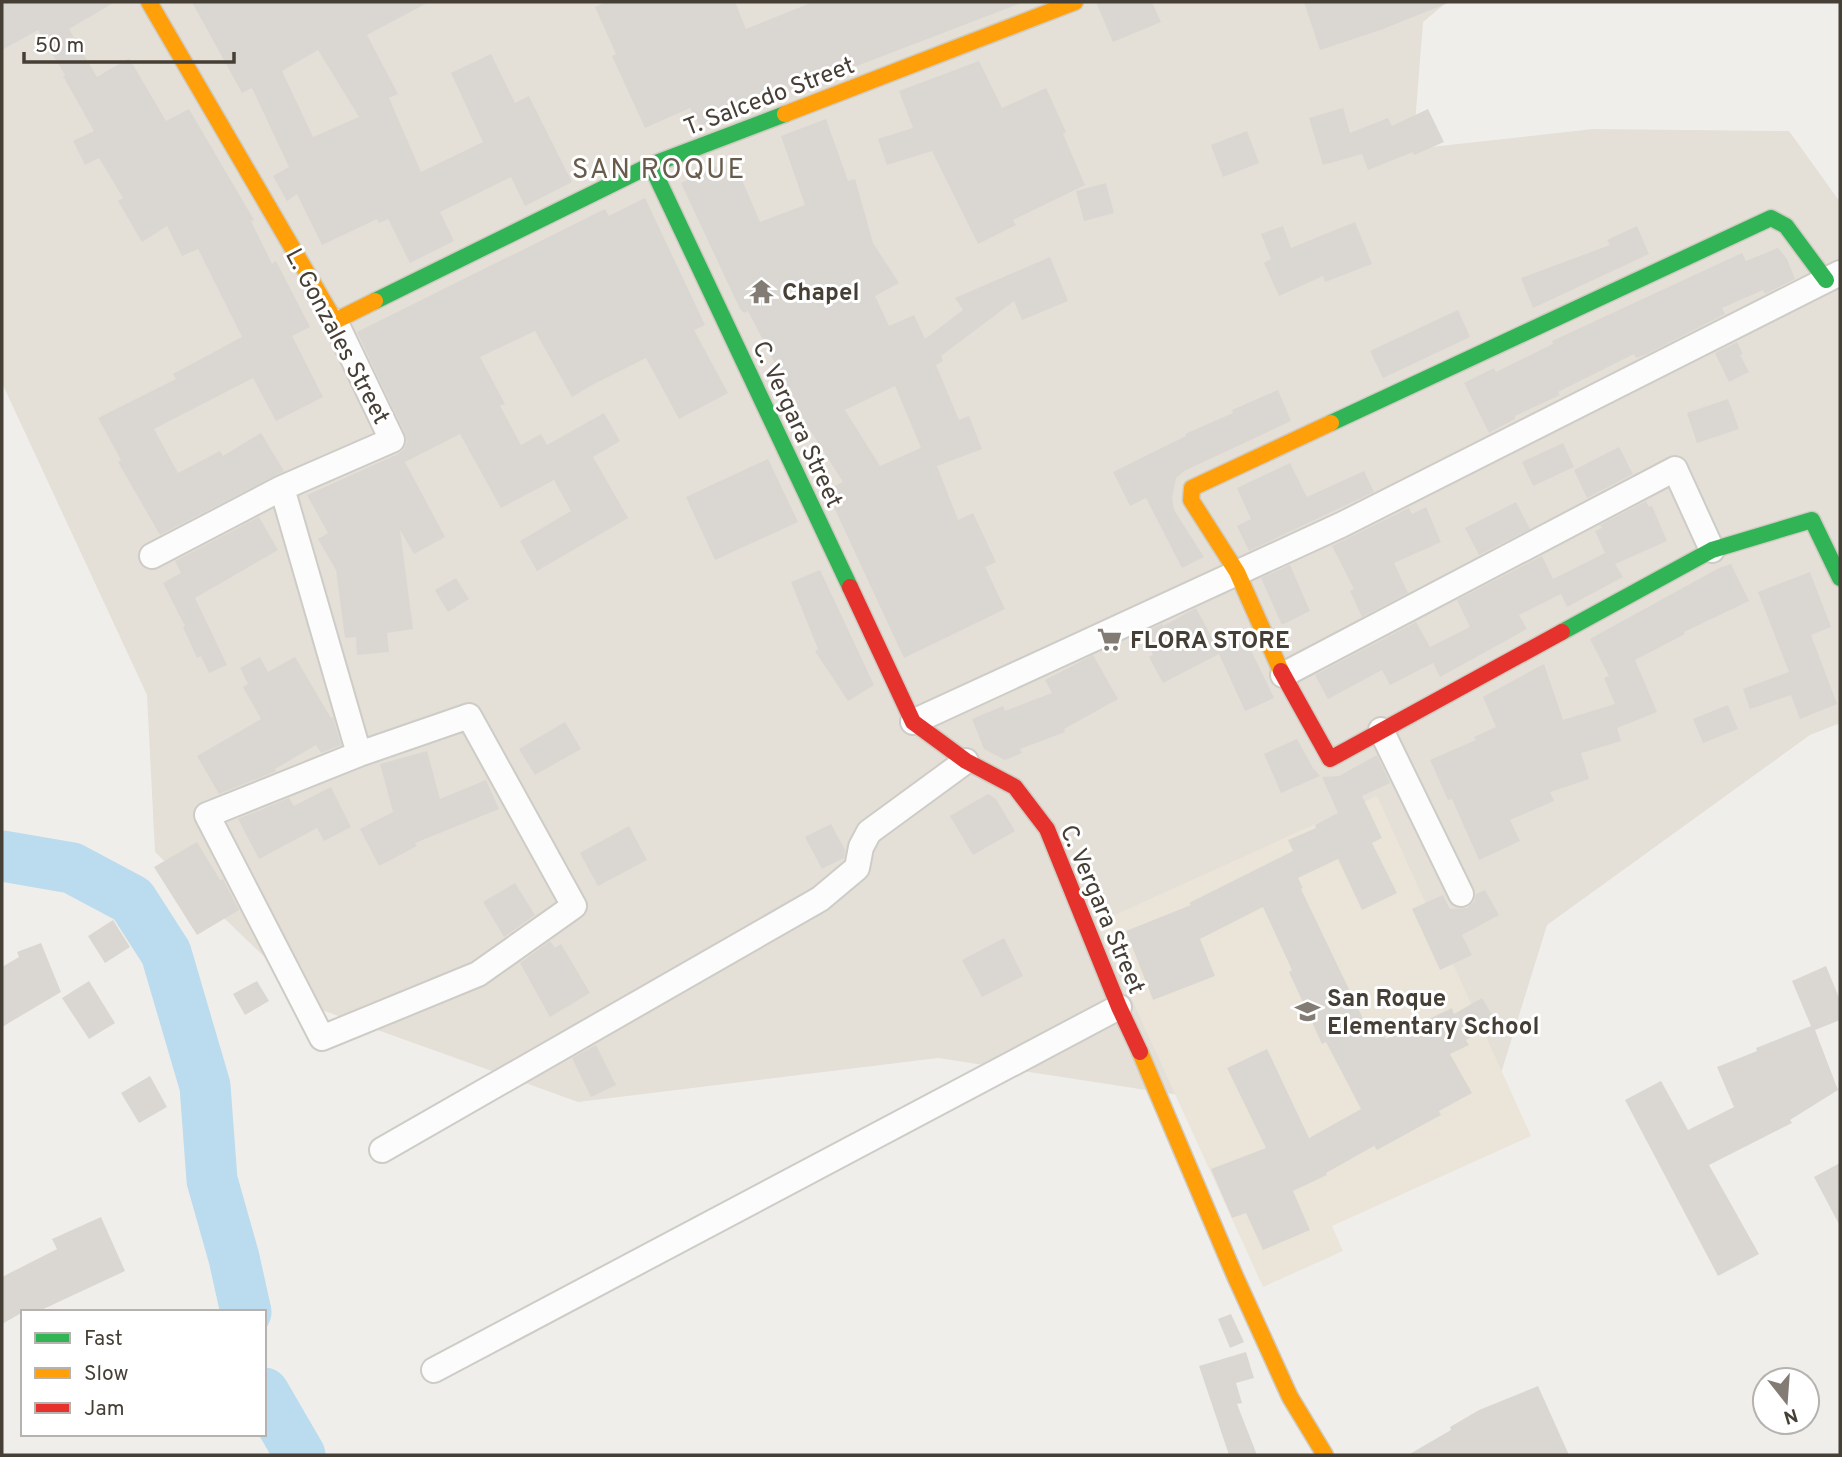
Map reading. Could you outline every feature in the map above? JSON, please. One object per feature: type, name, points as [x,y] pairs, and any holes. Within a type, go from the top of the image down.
[{"type":"street","name":"L. Gonzales Street","points":[[149,2],[335,321],[392,440],[282,488],[152,556]]},
{"type":"street","name":"T. Salcedo Street","points":[[335,321],[651,165],[1075,2]]},
{"type":"street","name":"C. Vergara Street","points":[[651,165],[913,722],[966,761],[1015,787],[1047,829],[1119,1007],[1159,1093],[1235,1276],[1290,1397],[1325,1455]]},
{"type":"street","points":[[913,722],[1237,572],[1341,525],[1833,276],[1786,226],[1771,218],[1192,488],[1191,500],[1237,572],[1283,675],[1330,759],[1712,550],[1812,520],[1840,578]]},
{"type":"street","points":[[1283,675],[1675,469],[1712,550]]},
{"type":"street","points":[[282,488],[359,754]]},
{"type":"street","points":[[469,716],[574,906],[478,974],[322,1038],[207,815],[359,754],[469,716]]},
{"type":"street","points":[[1381,730],[1461,894]]},
{"type":"street","points":[[382,1150],[820,899],[857,868],[861,847],[869,832],[966,761]]},
{"type":"street","points":[[434,1370],[1119,1007]]},
{"type":"shaded area","points":[[2,2],[1447,2],[1423,22],[1413,149],[1593,129],[1789,131],[1840,202],[1840,723],[1810,735],[1547,925],[1480,1141],[938,1058],[578,1102],[319,1009],[155,852],[147,695],[2,383]]},
{"type":"shaded area","name":"San Roque Elementary School","points":[[1377,796],[1531,1136],[1332,1226],[1343,1251],[1263,1287],[1097,923]]},
{"type":"building","points":[[2,2],[115,2],[69,29],[97,77],[129,58],[166,121],[189,109],[254,220],[251,221],[272,264],[276,261],[310,327],[292,336],[323,397],[276,421],[253,378],[154,429],[178,473],[220,451],[223,456],[261,433],[284,471],[160,535],[118,462],[121,460],[98,418],[176,379],[173,374],[242,337],[198,249],[182,256],[167,226],[142,242],[118,201],[123,198],[99,158],[85,165],[73,141],[94,131],[38,30],[2,50]]},
{"type":"building","points":[[192,2],[429,2],[367,35],[398,94],[389,98],[421,172],[483,142],[451,73],[491,54],[515,103],[529,96],[572,182],[525,206],[511,177],[440,212],[454,241],[410,263],[388,219],[379,223],[377,219],[322,245],[297,194],[287,201],[273,176],[289,167],[252,88],[242,93]],"holes":[[[318,50],[359,117],[313,137],[282,71]]]},
{"type":"building","points":[[607,2],[735,2],[746,29],[813,2],[1024,2],[700,126],[690,108],[645,128],[612,56],[616,54],[595,7]]},
{"type":"building","points":[[1096,2],[1152,2],[1161,22],[1113,42]]},
{"type":"building","points":[[1304,2],[1448,2],[1448,3],[1320,50]]},
{"type":"building","points":[[979,61],[1002,108],[1046,88],[1066,132],[1063,134],[1085,185],[1013,220],[1016,225],[978,244],[932,151],[887,165],[878,139],[913,128],[899,91]]},
{"type":"building","points":[[1343,108],[1350,133],[1388,118],[1392,126],[1428,109],[1444,142],[1368,170],[1362,154],[1323,165],[1309,118]]},
{"type":"building","points":[[826,119],[848,181],[855,179],[873,243],[899,283],[875,296],[889,326],[914,315],[925,339],[963,310],[955,298],[1050,257],[1068,301],[1022,320],[1014,301],[941,356],[943,361],[936,365],[959,420],[969,416],[982,449],[937,466],[958,520],[973,513],[996,562],[985,567],[1005,609],[904,658],[826,490],[843,482],[808,427],[748,311],[744,313],[740,309],[681,183],[733,159],[760,222],[805,205],[781,136]],"holes":[[[895,386],[921,448],[880,466],[845,410]]]},
{"type":"building","points":[[1247,131],[1259,163],[1223,177],[1211,145]]},
{"type":"building","points":[[1106,183],[1114,213],[1084,221],[1076,191]]},
{"type":"building","points":[[645,198],[705,325],[694,330],[728,393],[679,419],[646,358],[572,397],[535,331],[480,357],[505,404],[500,406],[521,445],[541,434],[547,445],[604,413],[620,441],[593,457],[628,518],[537,571],[520,541],[571,511],[554,480],[501,508],[460,434],[405,462],[445,537],[414,554],[400,530],[413,629],[387,633],[389,652],[357,655],[356,637],[345,638],[336,570],[318,539],[328,533],[307,495],[398,454],[407,442],[357,332],[605,209],[609,216]]},
{"type":"building","points":[[1355,222],[1372,264],[1325,282],[1323,276],[1279,296],[1264,263],[1271,259],[1261,234],[1283,226],[1291,248]]},
{"type":"building","points":[[1637,226],[1649,254],[1533,308],[1521,278],[1610,245],[1607,240]]},
{"type":"building","points":[[1778,248],[1787,259],[1795,279],[1765,294],[1763,290],[1722,308],[1725,314],[1649,353],[1636,358],[1634,354],[1558,392],[1560,395],[1515,416],[1515,419],[1489,433],[1464,383],[1494,368],[1496,372],[1553,344],[1552,341],[1742,253],[1746,261]]},
{"type":"building","points":[[1458,310],[1470,337],[1383,378],[1370,351]]},
{"type":"building","points":[[1737,342],[1749,372],[1729,382],[1715,353]]},
{"type":"building","points":[[1278,390],[1291,421],[1184,471],[1176,478],[1172,498],[1174,510],[1204,557],[1182,568],[1146,498],[1130,506],[1113,472],[1186,436],[1185,434],[1233,413],[1232,410]]},
{"type":"building","points":[[1728,399],[1739,429],[1697,443],[1687,413]]},
{"type":"building","points":[[1563,443],[1574,467],[1533,486],[1522,462]]},
{"type":"building","points":[[1619,447],[1633,474],[1587,498],[1574,470]]},
{"type":"building","points":[[768,459],[798,522],[715,560],[686,497]]},
{"type":"building","points":[[1290,463],[1307,497],[1364,471],[1374,492],[1249,551],[1237,526],[1251,519],[1237,488]]},
{"type":"building","points":[[1646,501],[1649,507],[1652,506],[1667,541],[1615,564],[1623,577],[1567,607],[1561,594],[1519,615],[1527,629],[1440,677],[1433,663],[1390,685],[1382,670],[1328,699],[1315,675],[1416,622],[1430,647],[1470,627],[1457,600],[1542,556],[1553,579],[1605,553],[1595,531],[1602,528],[1600,525]]},
{"type":"building","points":[[1516,502],[1530,529],[1479,555],[1465,528]]},
{"type":"building","points":[[1426,507],[1441,542],[1394,563],[1408,593],[1362,617],[1350,591],[1354,589],[1332,546],[1409,508],[1412,514]]},
{"type":"building","points":[[259,517],[278,550],[195,598],[227,665],[209,673],[201,656],[197,658],[183,627],[185,626],[163,583],[181,573],[175,561]]},
{"type":"building","points":[[1731,564],[1749,601],[1684,632],[1685,634],[1635,660],[1657,712],[1617,728],[1621,741],[1581,753],[1589,779],[1550,792],[1554,801],[1510,820],[1520,841],[1479,860],[1452,799],[1448,800],[1430,760],[1476,740],[1474,737],[1496,727],[1483,697],[1544,664],[1563,720],[1615,704],[1604,678],[1609,676],[1590,639],[1719,568]]},
{"type":"building","points":[[1290,565],[1310,611],[1282,625],[1261,578]]},
{"type":"building","points":[[820,570],[874,685],[848,701],[815,651],[818,649],[791,582]]},
{"type":"building","points":[[1810,572],[1831,627],[1811,635],[1837,704],[1800,719],[1791,695],[1750,709],[1743,689],[1789,672],[1758,592]]},
{"type":"building","points":[[456,578],[469,599],[448,612],[435,590]]},
{"type":"building","points":[[1196,608],[1217,647],[1244,636],[1274,698],[1245,711],[1219,654],[1163,683],[1149,657],[1153,655],[1142,633],[1162,624],[1163,626]]},
{"type":"building","points":[[1093,655],[1118,699],[1064,729],[1065,732],[1020,749],[1022,753],[1005,760],[984,749],[972,719],[1003,706],[1005,711],[1052,693],[1045,680]]},
{"type":"building","points":[[260,657],[268,672],[295,657],[331,718],[333,717],[341,745],[321,753],[316,745],[275,769],[276,771],[219,794],[197,756],[261,719],[243,687],[248,684],[240,668]]},
{"type":"building","points":[[1728,705],[1738,729],[1703,743],[1693,719]]},
{"type":"building","points":[[565,722],[581,749],[535,775],[519,749]]},
{"type":"building","points":[[1297,739],[1320,776],[1281,793],[1264,754]]},
{"type":"building","points":[[427,751],[440,799],[486,780],[499,809],[415,843],[417,846],[379,866],[360,829],[393,812],[380,764]]},
{"type":"building","points":[[1377,755],[1390,783],[1362,796],[1382,838],[1372,843],[1397,893],[1362,910],[1338,859],[1298,878],[1303,888],[1301,889],[1368,1029],[1378,1024],[1386,1039],[1452,1008],[1454,1014],[1482,998],[1497,1023],[1466,1040],[1469,1045],[1450,1054],[1472,1093],[1439,1111],[1441,1115],[1377,1150],[1374,1146],[1326,1173],[1327,1175],[1293,1191],[1310,1230],[1263,1250],[1246,1213],[1232,1218],[1211,1169],[1266,1148],[1227,1068],[1267,1049],[1309,1138],[1361,1109],[1326,1042],[1322,1044],[1263,907],[1200,939],[1215,976],[1153,1000],[1126,931],[1191,905],[1189,903],[1293,851],[1288,840],[1316,828],[1315,825],[1338,813],[1322,777],[1339,776]]},
{"type":"building","points":[[331,787],[351,827],[324,841],[317,828],[259,859],[238,819],[289,798],[294,806]]},
{"type":"building","points":[[988,794],[996,799],[1015,831],[973,855],[950,816]]},
{"type":"building","points":[[831,824],[845,850],[844,858],[822,869],[805,837]]},
{"type":"building","points":[[629,826],[647,860],[598,886],[580,853]]},
{"type":"building","points":[[197,842],[220,880],[223,879],[239,910],[197,935],[154,867]]},
{"type":"building","points":[[515,883],[535,915],[504,937],[483,902]]},
{"type":"building","points":[[1485,890],[1499,915],[1462,935],[1472,955],[1440,970],[1412,909],[1443,895],[1450,909],[1467,908],[1474,902],[1476,894]]},
{"type":"building","points":[[113,920],[130,947],[105,963],[88,936]]},
{"type":"building","points":[[1004,938],[1023,976],[982,997],[962,960]]},
{"type":"building","points":[[550,941],[555,948],[561,944],[590,993],[550,1017],[520,963]]},
{"type":"building","points":[[41,943],[61,992],[2,1027],[2,967],[19,957],[17,952]]},
{"type":"building","points":[[1826,966],[1840,1000],[1840,1020],[1815,1030],[1838,1090],[1790,1120],[1792,1123],[1709,1165],[1759,1254],[1718,1276],[1625,1100],[1661,1081],[1688,1130],[1734,1107],[1717,1067],[1811,1026],[1792,981]]},
{"type":"building","points":[[89,981],[115,1023],[89,1039],[62,998]]},
{"type":"building","points":[[257,981],[269,1001],[245,1015],[233,994]]},
{"type":"building","points":[[596,1045],[616,1085],[591,1097],[572,1058]]},
{"type":"building","points":[[150,1076],[167,1107],[139,1123],[121,1093]]},
{"type":"building","points":[[1840,1163],[1840,1226],[1814,1177]]},
{"type":"building","points":[[101,1217],[125,1271],[41,1310],[21,1310],[21,1313],[2,1324],[2,1277],[57,1249],[52,1239]]},
{"type":"building","points":[[1231,1314],[1244,1342],[1230,1348],[1218,1319]]},
{"type":"building","points":[[1246,1352],[1254,1378],[1236,1383],[1242,1403],[1237,1404],[1257,1455],[1229,1455],[1199,1366]]},
{"type":"building","points":[[1538,1386],[1569,1455],[1408,1455],[1479,1410]]},
{"type":"waterway","points":[[2,856],[72,868],[132,900],[166,953],[205,1086],[212,1180],[246,1310]]},
{"type":"waterway","points":[[266,1396],[300,1455]]},
{"type":"traffic: fast","points":[[375,301],[651,165],[785,114]]},
{"type":"traffic: fast","points":[[651,165],[850,587]]},
{"type":"traffic: fast","points":[[1331,423],[1771,218],[1786,226],[1826,280]]},
{"type":"traffic: fast","points":[[1562,632],[1712,550],[1812,520],[1840,578]]},
{"type":"traffic: slow","points":[[149,2],[335,321],[375,301]]},
{"type":"traffic: slow","points":[[785,114],[1075,2]]},
{"type":"traffic: slow","points":[[1281,671],[1237,572],[1191,500],[1192,488],[1331,423]]},
{"type":"traffic: slow","points":[[1140,1052],[1235,1276],[1290,1397],[1325,1455]]},
{"type":"traffic: jam","points":[[850,587],[913,722],[966,761],[1015,787],[1047,829],[1140,1052]]},
{"type":"traffic: jam","points":[[1281,671],[1330,759],[1562,632]]},
{"type":"place","name":"Chapel","points":[[762,292]]},
{"type":"place","name":"FLORA STORE","points":[[1110,640]]},
{"type":"place","name":"San Roque Elementary School","points":[[1307,1012]]},
{"type":"district","name":"SAN ROQUE","points":[[659,168]]}]
